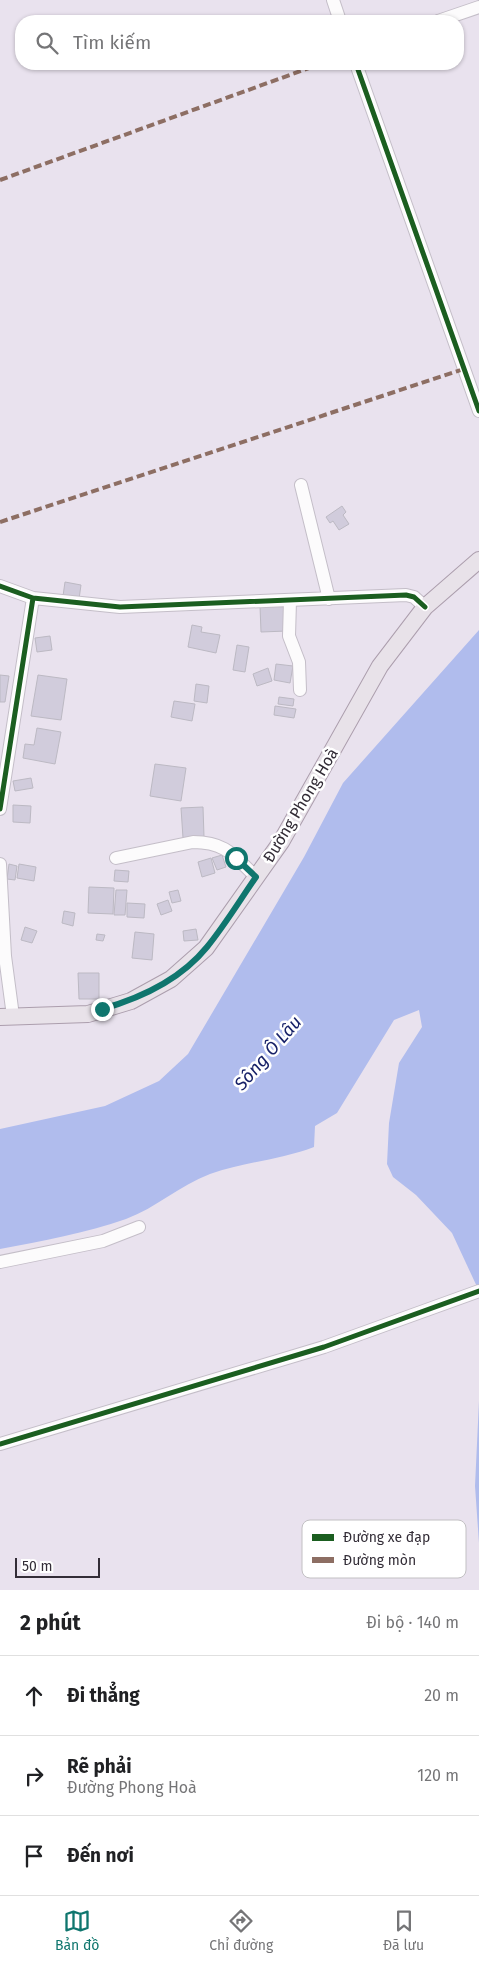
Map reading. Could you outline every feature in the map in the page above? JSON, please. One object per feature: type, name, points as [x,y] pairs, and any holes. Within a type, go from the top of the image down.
[{"type":"main road","name":"Đường Phong Hoà","points":[[7,1016],[88,1014],[131,1001],[171,980],[206,948],[281,842],[380,666],[425,607],[479,560]]},
{"type":"street","points":[[333,0],[338,15]]},
{"type":"street","points":[[456,15],[479,7]]},
{"type":"street","points":[[358,70],[479,411]]},
{"type":"street","points":[[301,485],[329,599]]},
{"type":"street","points":[[0,586],[32,598],[120,607],[406,595],[414,597],[425,607]]},
{"type":"street","points":[[0,809],[32,598]]},
{"type":"street","points":[[290,601],[289,636],[299,662],[300,690]]},
{"type":"street","points":[[116,858],[176,845],[205,842],[226,848],[256,877]]},
{"type":"street","points":[[0,864],[7,1016]]},
{"type":"street","points":[[0,1262],[103,1240],[139,1227]]},
{"type":"street","points":[[0,1444],[324,1347],[479,1291]]},
{"type":"water","name":"Sông Ô Lâu","points":[[479,630],[479,1291],[452,1233],[416,1195],[393,1177],[387,1164],[389,1123],[399,1063],[422,1027],[419,1010],[394,1020],[337,1113],[315,1126],[314,1147],[210,1174],[188,1184],[137,1214],[111,1224],[0,1249],[0,1129],[105,1106],[159,1081],[188,1054],[304,857],[343,783]]},
{"type":"water","points":[[479,1401],[479,1543],[475,1486]]},
{"type":"building","points":[[342,506],[346,512],[343,515],[349,524],[339,530],[333,521],[330,523],[326,517]]},
{"type":"building","points":[[65,582],[81,585],[79,599],[63,596]]},
{"type":"building","points":[[285,605],[287,631],[261,632],[260,606]]},
{"type":"building","points":[[192,625],[202,627],[201,632],[220,635],[216,653],[188,647]]},
{"type":"building","points":[[50,636],[52,650],[37,652],[35,638]]},
{"type":"building","points":[[237,645],[249,647],[245,672],[233,670]]},
{"type":"building","points":[[276,664],[293,666],[290,683],[274,680]]},
{"type":"building","points":[[268,668],[272,681],[257,686],[253,674]]},
{"type":"building","points":[[0,675],[9,676],[5,702],[0,702]]},
{"type":"building","points":[[38,675],[67,679],[61,720],[31,716]]},
{"type":"building","points":[[196,684],[209,686],[207,703],[194,701]]},
{"type":"building","points":[[279,697],[294,699],[293,706],[278,704]]},
{"type":"building","points":[[174,701],[195,704],[192,721],[171,717]]},
{"type":"building","points":[[275,706],[296,709],[294,718],[274,715]]},
{"type":"building","points":[[37,728],[61,732],[55,764],[23,758],[25,744],[34,745]]},
{"type":"building","points":[[155,764],[186,768],[181,801],[150,796]]},
{"type":"building","points":[[31,778],[33,788],[15,791],[13,781]]},
{"type":"building","points":[[13,805],[31,806],[30,823],[13,822]]},
{"type":"building","points":[[203,807],[204,837],[183,838],[181,808]]},
{"type":"building","points":[[222,855],[226,867],[217,870],[212,858]]},
{"type":"building","points":[[211,858],[215,873],[202,877],[198,862]]},
{"type":"building","points":[[9,864],[17,866],[15,880],[7,879]]},
{"type":"building","points":[[19,864],[36,867],[34,881],[17,878]]},
{"type":"building","points":[[115,870],[129,871],[128,882],[114,881]]},
{"type":"building","points":[[89,887],[114,888],[113,914],[88,913]]},
{"type":"building","points":[[116,890],[127,890],[125,915],[114,915]]},
{"type":"building","points":[[178,890],[181,901],[172,903],[169,892]]},
{"type":"building","points":[[168,900],[172,911],[161,915],[157,904]]},
{"type":"building","points":[[127,903],[145,904],[144,918],[127,917]]},
{"type":"building","points":[[64,911],[75,913],[73,926],[62,923]]},
{"type":"building","points":[[25,927],[37,931],[32,943],[21,940]]},
{"type":"building","points":[[196,929],[198,940],[184,941],[183,931]]},
{"type":"building","points":[[135,932],[154,934],[152,960],[132,958]]},
{"type":"building","points":[[97,934],[105,935],[103,941],[96,940]]},
{"type":"building","points":[[78,973],[99,973],[99,999],[79,999]]},
{"type":"marked path","points":[[0,180],[303,70]]},
{"type":"marked path","points":[[0,522],[464,369]]},
{"type":"cycle path","points":[[358,70],[479,411]]},
{"type":"cycle path","points":[[0,586],[33,598],[120,607],[406,595],[414,597],[425,607]]},
{"type":"cycle path","points":[[0,809],[33,598]]},
{"type":"cycle path","points":[[0,1444],[324,1347],[479,1291]]},
{"type":"route","points":[[102,1009],[131,1001],[171,980],[206,948],[256,877],[236,858]]}]
